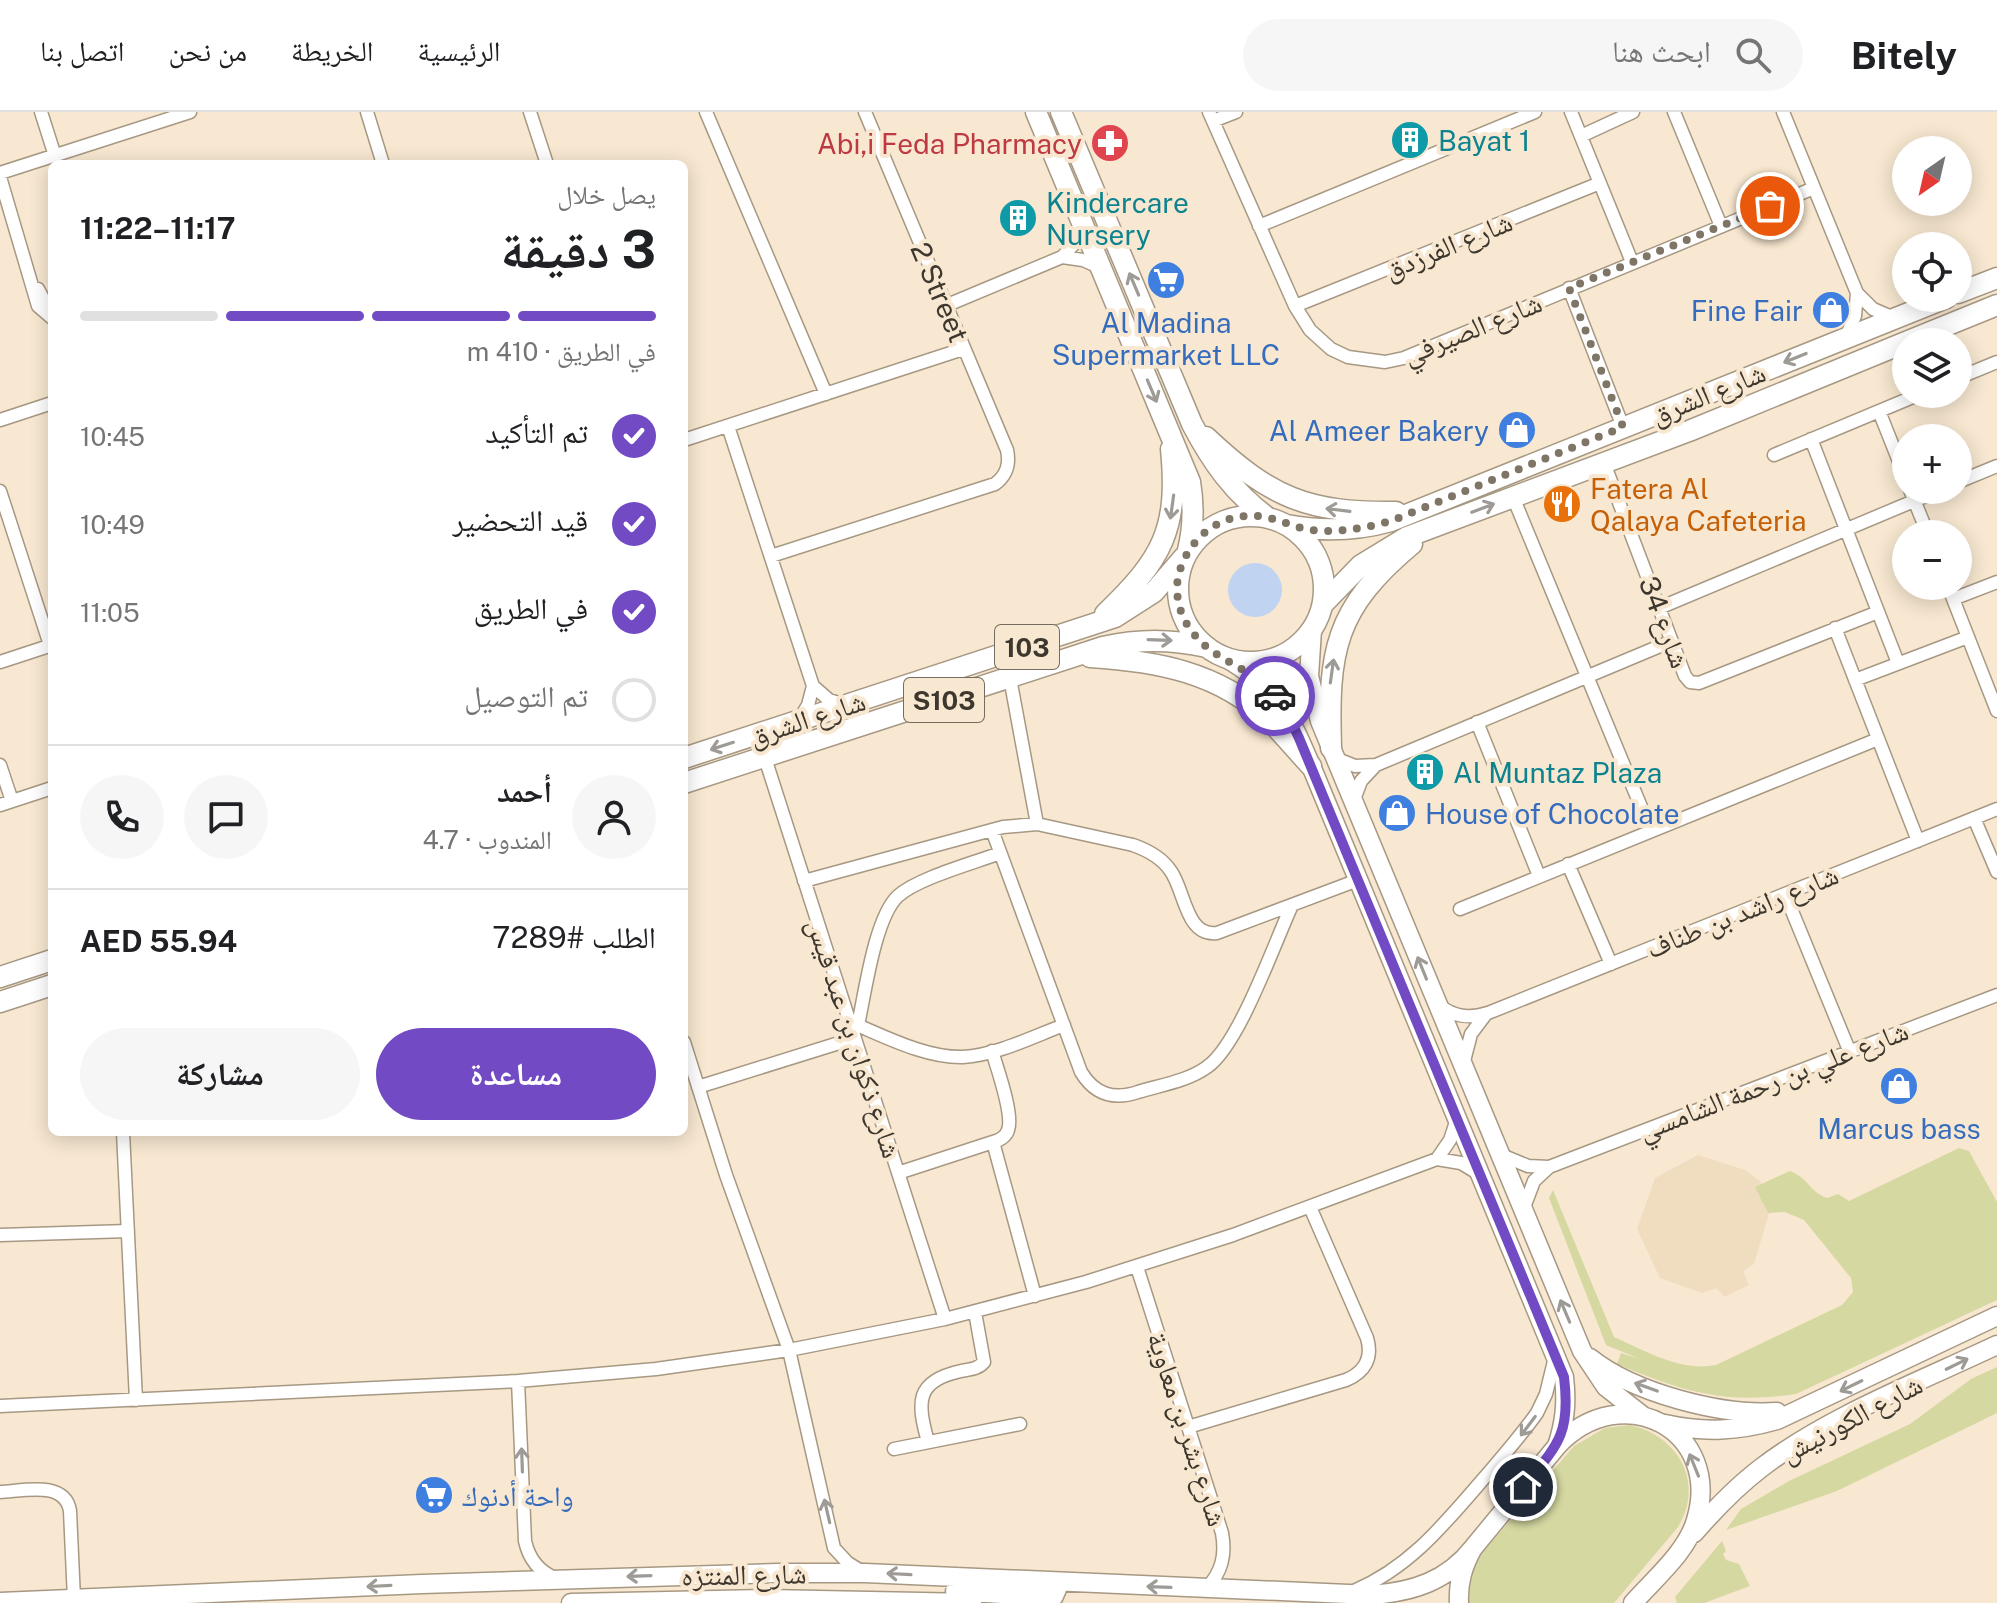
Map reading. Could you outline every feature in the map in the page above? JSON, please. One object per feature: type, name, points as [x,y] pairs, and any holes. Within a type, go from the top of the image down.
[{"type":"main road","points":[[1036,112],[1190,482],[1194,505],[1193,528],[1178,576],[1177,596],[1182,616],[1192,633],[1215,652],[1249,671],[1270,690],[1287,713],[1311,766],[1556,1354],[1564,1377],[1567,1400],[1565,1424],[1557,1446]]},
{"type":"main road","points":[[1061,112],[1192,424],[1217,468],[1232,487],[1307,543],[1321,567],[1323,604],[1312,630],[1309,676],[1312,699],[1582,1351],[1606,1387],[1643,1416]]},
{"type":"main road","points":[[1972,288],[1997,278]]},
{"type":"main road","name":"شارع الشرق","points":[[1940,328],[1997,305]]},
{"type":"main road","name":"شارع الشرق","points":[[1277,521],[1313,530],[1366,528],[1416,512],[1910,312]]},
{"type":"main road","name":"شارع الشرق","points":[[1323,604],[1361,565],[1407,537],[1604,463],[1892,348]]},
{"type":"main road","points":[[1192,424],[1248,475],[1271,490],[1301,503],[1332,510],[1416,512]]},
{"type":"main road","points":[[1094,625],[1147,571],[1165,537],[1174,500],[1169,429]]},
{"type":"main road","points":[[1186,554],[1200,536],[1223,521],[1250,516],[1277,521]]},
{"type":"main road","points":[[1333,753],[1331,671],[1346,622],[1374,579],[1432,528]]},
{"type":"main road","name":"شارع الشرق","points":[[688,756],[1115,617],[1145,599],[1186,554]]},
{"type":"main road","points":[[1215,652],[1243,662],[1273,659],[1298,645],[1312,630]]},
{"type":"main road","name":"شارع الشرق","points":[[688,781],[1128,641],[1181,641],[1215,652]]},
{"type":"main road","points":[[1078,656],[1161,664],[1218,684],[1268,719],[1311,766]]},
{"type":"main road","points":[[688,758],[697,764],[697,769],[688,779]]},
{"type":"main road","points":[[0,977],[48,963]]},
{"type":"main road","points":[[48,965],[34,974],[34,982],[48,987]]},
{"type":"main road","points":[[0,1002],[48,987]]},
{"type":"main road","name":"شارع الكورنيش","points":[[1643,1416],[1691,1429],[1720,1431],[1749,1428],[1804,1408],[1997,1316]]},
{"type":"main road","name":"شارع الكورنيش","points":[[1633,1603],[1738,1487],[1784,1451],[1835,1422],[1997,1345]]},
{"type":"main road","points":[[1582,1351],[1618,1376],[1695,1404],[1750,1413],[1804,1408]]},
{"type":"main road","points":[[1459,1603],[1461,1573],[1473,1548],[1570,1432],[1586,1421],[1605,1415],[1624,1413],[1643,1416]]},
{"type":"main road","points":[[1662,1423],[1680,1438],[1693,1457],[1700,1479],[1701,1501],[1695,1524],[1684,1544]]},
{"type":"main road","name":"شارع المنتزه","points":[[0,1602],[672,1575],[865,1573],[1347,1595],[1394,1594],[1439,1579],[1459,1566],[1473,1548]]},
{"type":"main road","points":[[861,1600],[922,1590],[1050,1597],[1057,1589],[1053,1583]]},
{"type":"main road","name":"شارع المنتزه","points":[[571,1603],[672,1599],[972,1603]]},
{"type":"street","points":[[41,112],[55,156]]},
{"type":"street","points":[[48,315],[38,306],[0,175],[190,112]]},
{"type":"street","points":[[367,112],[382,160]]},
{"type":"street","points":[[530,112],[546,160]]},
{"type":"street","points":[[706,112],[826,394]]},
{"type":"street","name":"2 Street","points":[[771,556],[988,487],[1001,479],[1008,466],[1007,450],[865,112]]},
{"type":"street","points":[[1211,117],[1236,112]]},
{"type":"street","points":[[1259,226],[1535,112]]},
{"type":"street","points":[[1571,112],[1632,262]]},
{"type":"street","points":[[1581,136],[1633,112]]},
{"type":"street","points":[[1674,112],[1721,226]]},
{"type":"street","points":[[1783,112],[1857,293],[1873,309],[1894,318]]},
{"type":"street","name":"شارع الصيرفي","points":[[1211,117],[1295,306],[1310,330],[1331,349],[1357,359],[1385,362],[1404,358],[1814,188]]},
{"type":"street","name":"شارع الفرزدق","points":[[1295,306],[1600,183]]},
{"type":"street","points":[[945,306],[1062,257],[1075,243],[1083,224]]},
{"type":"street","points":[[1062,257],[1083,260],[1101,268]]},
{"type":"street","points":[[31,276],[48,304]]},
{"type":"street","points":[[1569,288],[1623,427]]},
{"type":"street","points":[[1846,337],[1855,316],[1857,293]]},
{"type":"street","points":[[688,439],[963,349]]},
{"type":"street","points":[[1972,372],[1997,362]]},
{"type":"street","points":[[0,420],[48,404]]},
{"type":"street","points":[[1774,455],[1892,406]]},
{"type":"street","points":[[1879,411],[1892,444]]},
{"type":"street","points":[[728,426],[813,686],[829,700],[849,705]]},
{"type":"street","points":[[1811,439],[1898,663]]},
{"type":"street","name":"شارع 34","points":[[1604,463],[1687,680],[1695,683],[1878,612]]},
{"type":"street","points":[[1972,476],[1997,466]]},
{"type":"street","points":[[0,491],[48,636]]},
{"type":"street","points":[[1513,497],[1651,831]]},
{"type":"street","points":[[1659,608],[1846,529],[1895,504]]},
{"type":"street","points":[[1972,592],[1997,582]]},
{"type":"street","points":[[1953,600],[1997,711]]},
{"type":"street","points":[[1835,628],[1918,841]]},
{"type":"street","points":[[1855,680],[1968,637]]},
{"type":"street","points":[[1333,753],[1355,766],[1376,765],[1672,641]]},
{"type":"street","points":[[0,662],[48,646]]},
{"type":"street","points":[[1010,678],[1037,824]]},
{"type":"street","points":[[797,721],[808,705],[813,686]]},
{"type":"street","points":[[1477,722],[1539,876]]},
{"type":"street","points":[[1460,909],[1878,739]]},
{"type":"street","name":"شارع ذكوان بن عبد قيس","points":[[765,758],[945,1319]]},
{"type":"street","points":[[0,765],[6,803],[48,789]]},
{"type":"street","points":[[1353,802],[1361,781],[1376,765]]},
{"type":"street","name":"شارع راشد بن طناف","points":[[1437,1004],[1446,1011],[1466,1017],[1488,1013],[1997,809]]},
{"type":"street","points":[[1974,818],[1997,872]]},
{"type":"street","points":[[804,881],[992,830],[1037,824],[1147,850],[1170,869],[1192,921],[1205,933],[1217,933],[1358,880]]},
{"type":"street","points":[[992,830],[1081,1072],[1095,1089],[1105,1094],[1127,1096],[1190,1076],[1205,1069],[1228,1047],[1292,905]]},
{"type":"street","points":[[854,1028],[889,906],[906,890],[1000,853]]},
{"type":"street","points":[[1568,864],[1611,964]]},
{"type":"street","points":[[1785,894],[1849,1050]]},
{"type":"street","name":"شارع علي بن رحمة الشامسي","points":[[1549,1167],[1997,995]]},
{"type":"street","points":[[1465,1073],[1464,1059],[1471,1034],[1488,1013]]},
{"type":"street","points":[[698,1087],[854,1028],[947,1056],[977,1055],[1064,1025]]},
{"type":"street","points":[[898,1173],[1005,1136],[1010,1124],[992,1051]]},
{"type":"street","points":[[688,1055],[789,1350],[834,1548],[848,1563],[865,1573]]},
{"type":"street","points":[[1437,1159],[1450,1140],[1457,1118]]},
{"type":"street","points":[[123,1136],[136,1400]]},
{"type":"street","points":[[993,1142],[1035,1296]]},
{"type":"street","points":[[1499,1154],[1528,1166],[1549,1167]]},
{"type":"street","points":[[0,1406],[518,1381],[656,1369],[789,1350],[975,1312],[1137,1267],[1437,1159],[1461,1163],[1481,1175]]},
{"type":"street","points":[[1523,1210],[1534,1181],[1549,1167]]},
{"type":"street","points":[[1188,1427],[1346,1380],[1366,1364],[1369,1355],[1367,1338],[1310,1207]]},
{"type":"street","points":[[0,1235],[128,1231]]},
{"type":"street","name":"شارع بشر بن معاوية","points":[[1137,1267],[1224,1545],[1220,1569],[1206,1589]]},
{"type":"street","points":[[928,1442],[920,1409],[927,1387],[939,1377],[979,1367],[984,1362],[975,1312]]},
{"type":"street","points":[[1347,1595],[1399,1567],[1441,1528],[1537,1413],[1546,1394],[1556,1354]]},
{"type":"street","points":[[518,1381],[525,1541],[528,1552],[540,1569],[558,1579]]},
{"type":"street","points":[[894,1449],[1020,1424]]},
{"type":"street","points":[[0,1492],[54,1491],[66,1498],[70,1511],[74,1599]]},
{"type":"shaded area","points":[[1698,1155],[1745,1170],[1760,1181],[1772,1203],[1754,1264],[1743,1271],[1749,1285],[1724,1297],[1717,1288],[1702,1293],[1660,1278],[1637,1229],[1655,1178]]},
{"type":"green space","points":[[1959,1148],[1969,1151],[1997,1202],[1997,1300],[1796,1394],[1747,1398],[1704,1393],[1662,1382],[1617,1364],[1621,1353],[1640,1359],[1606,1345],[1549,1198],[1553,1190],[1614,1337],[1676,1363],[1716,1365],[1842,1305],[1853,1292],[1851,1278],[1804,1220],[1785,1212],[1768,1213],[1755,1187],[1790,1171],[1820,1195],[1827,1198],[1838,1194],[1849,1201]]},
{"type":"green space","points":[[1997,1367],[1997,1413],[1837,1491],[1726,1530],[1741,1509],[1789,1481],[1910,1424],[1971,1379]]},
{"type":"green space","points":[[1630,1425],[1662,1439],[1673,1450],[1682,1463],[1689,1494],[1678,1527],[1614,1603],[1469,1603],[1472,1576],[1483,1552],[1574,1446],[1605,1428]]},
{"type":"green space","points":[[1722,1541],[1726,1560],[1739,1564],[1750,1586],[1704,1603],[1677,1603],[1675,1597]]},
{"type":"water","points":[[1255,563],[1274,571],[1282,590],[1274,609],[1255,617],[1236,609],[1228,590],[1236,571]]},
{"type":"way so far","points":[[1275,696],[1249,671],[1207,647],[1192,633],[1182,616],[1177,596],[1178,576],[1184,557],[1200,536],[1232,518],[1250,516],[1313,530],[1366,528],[1391,521],[1623,427],[1569,288],[1770,206]]},
{"type":"place","name":"Bayat 1","points":[[1410,140]]},
{"type":"place","name":"Abi,i Feda Pharmacy","points":[[1110,143]]},
{"type":"place","name":"Kindercare Nursery","points":[[1018,218]]},
{"type":"place","name":"Al Madina Supermarket LLC","points":[[1166,280]]},
{"type":"place","name":"Fine Fair","points":[[1831,310]]},
{"type":"place","name":"Al Ameer Bakery","points":[[1517,430]]},
{"type":"place","name":"Fatera Al Qalaya Cafeteria","points":[[1562,504]]},
{"type":"place","name":"Al Muntaz Plaza","points":[[1425,772]]},
{"type":"place","name":"House of Chocolate","points":[[1397,813]]},
{"type":"place","name":"Marcus bass","points":[[1899,1086]]},
{"type":"place","name":"واحة أدنوك","points":[[434,1495]]},
{"type":"route","points":[[1275,696],[1299,738],[1564,1377],[1567,1400],[1565,1424],[1557,1446],[1523,1487]]}]
